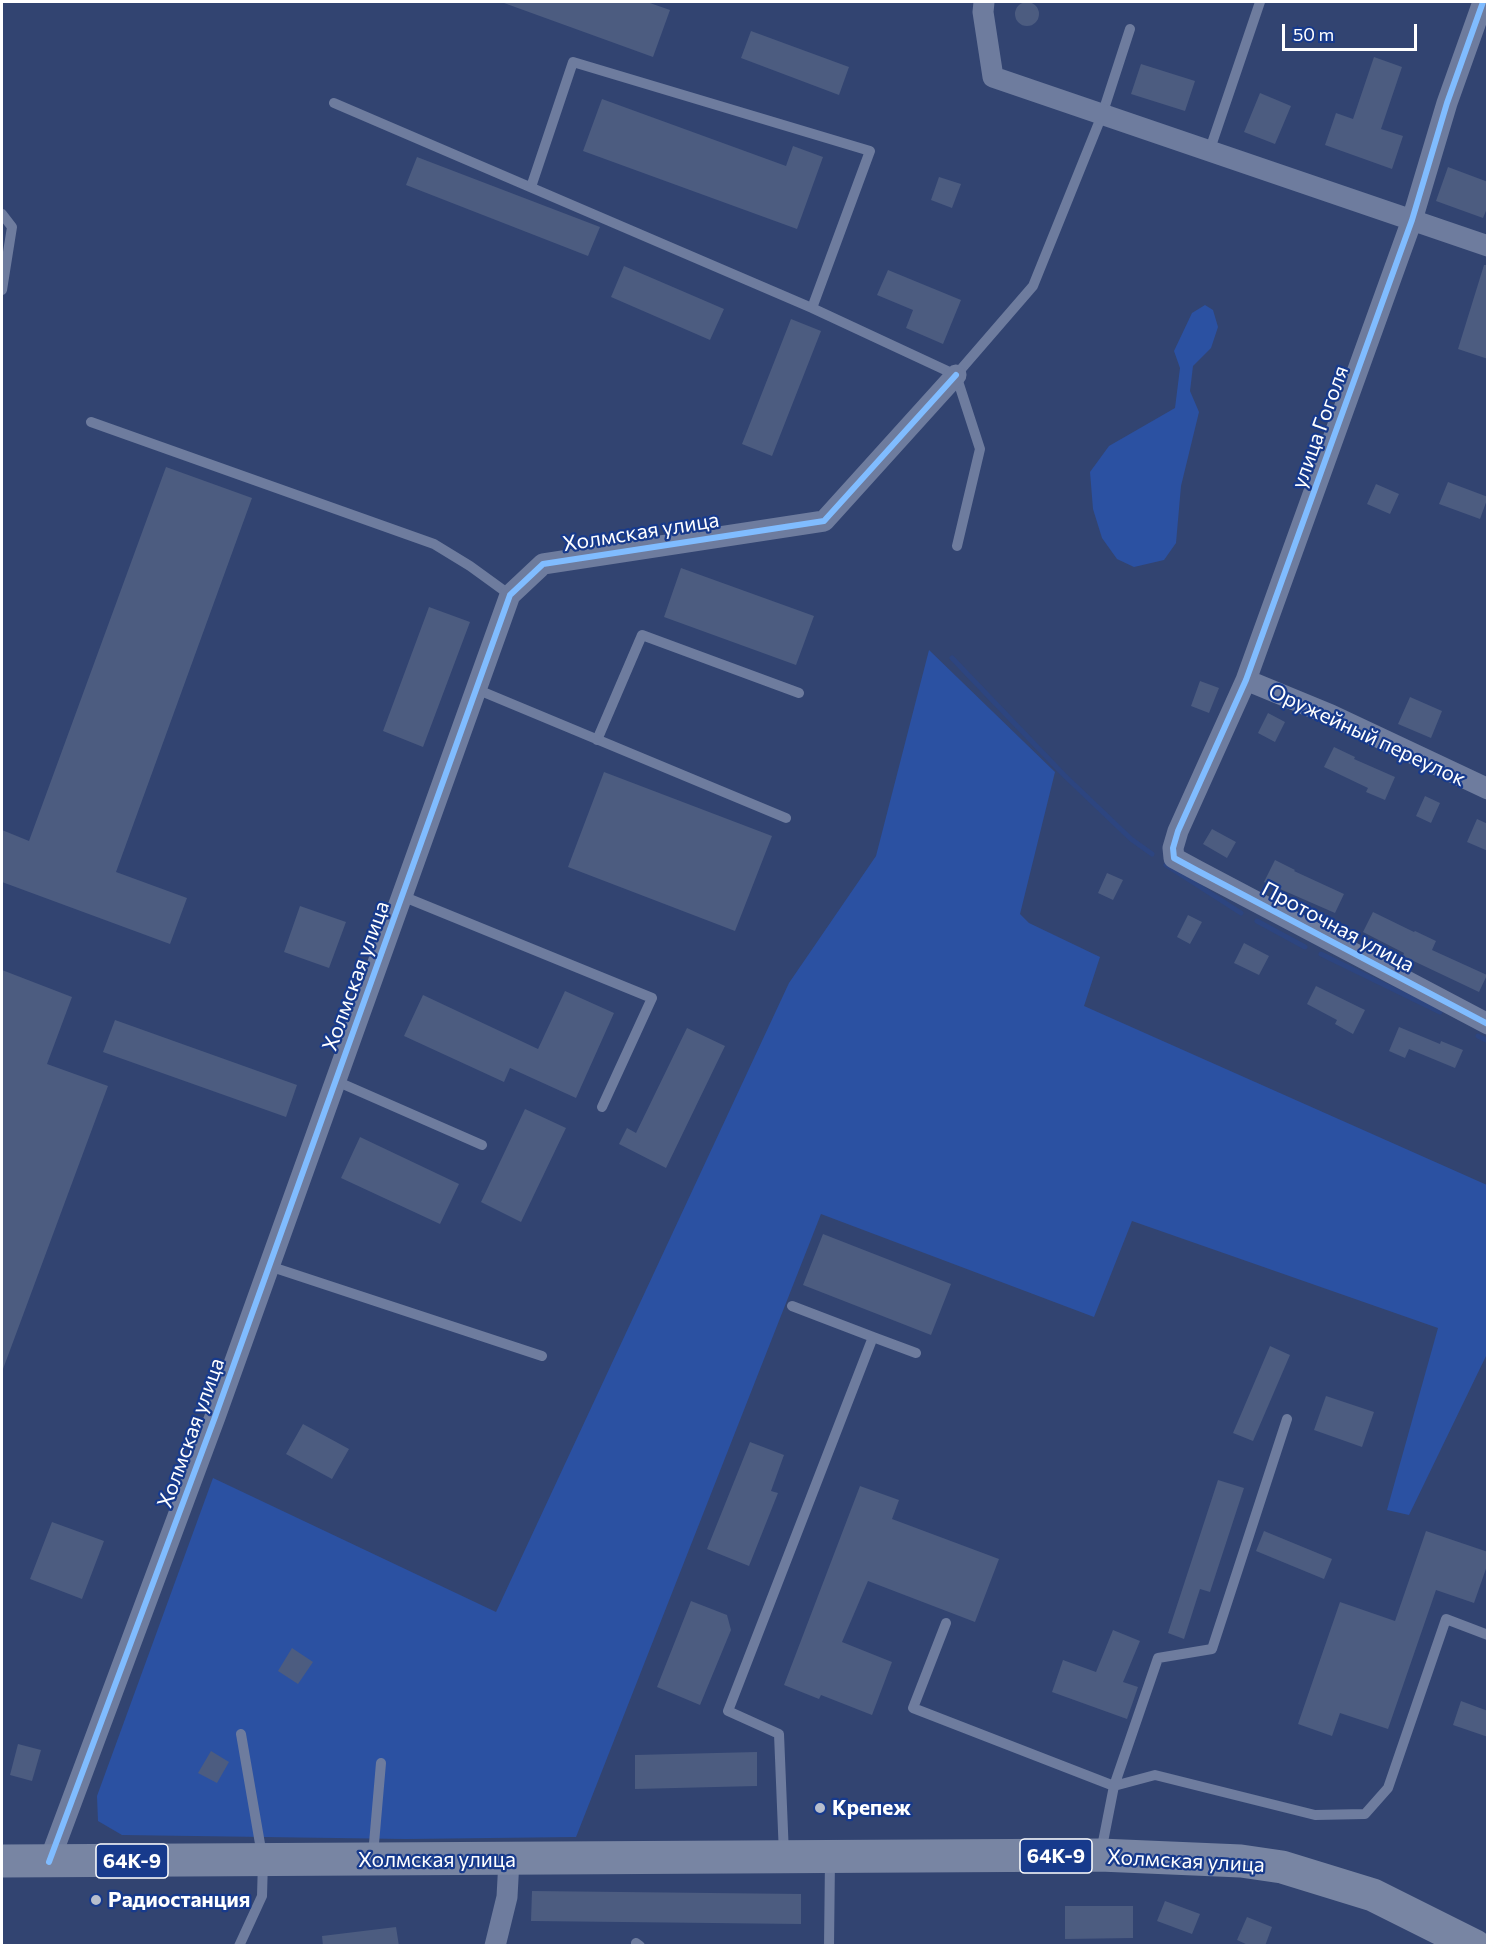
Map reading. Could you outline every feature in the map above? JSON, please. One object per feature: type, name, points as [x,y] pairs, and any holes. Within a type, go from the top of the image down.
[{"type":"main road","name":"Холмская улица","points":[[2,1861],[1100,1856],[1241,1861],[1282,1867],[1372,1895],[1475,1946]]},
{"type":"street","points":[[984,2],[983,12],[993,77],[1488,246]]},
{"type":"street","name":"улица Гоголя","points":[[1174,858],[1173,848],[1178,831],[1246,680],[1412,220],[1447,103],[1483,13]]},
{"type":"street","name":"Холмская улица","points":[[49,1862],[211,1427],[510,594],[543,564],[824,521],[956,375]]},
{"type":"street","name":"Оружейный переулок","points":[[1246,680],[1331,715],[1488,789]]},
{"type":"street","name":"Проточная улица","points":[[1174,858],[1488,1024]]},
{"type":"street","points":[[495,1946],[507,1897],[508,1860]]},
{"type":"lane","points":[[1209,152],[1260,2]]},
{"type":"lane","points":[[956,375],[1033,286],[1102,115],[1130,29]]},
{"type":"lane","points":[[531,187],[573,62],[870,151],[812,308]]},
{"type":"lane","points":[[334,103],[812,308],[956,375],[981,448],[957,546]]},
{"type":"lane","points":[[2,214],[12,227],[2,290]]},
{"type":"lane","points":[[91,422],[434,544],[510,594]]},
{"type":"lane","points":[[597,740],[642,635],[799,693]]},
{"type":"lane","points":[[476,689],[786,818]]},
{"type":"lane","points":[[402,896],[652,998],[602,1107]]},
{"type":"lane","points":[[336,1081],[482,1145]]},
{"type":"lane","points":[[269,1266],[542,1356]]},
{"type":"lane","points":[[792,1306],[916,1353]]},
{"type":"lane","points":[[784,1858],[779,1734],[728,1711],[873,1337]]},
{"type":"lane","points":[[1100,1856],[1114,1786],[1158,1658],[1212,1649],[1287,1419]]},
{"type":"lane","points":[[946,1623],[913,1708],[1114,1786],[1155,1775],[1315,1815],[1365,1814],[1388,1788],[1446,1619],[1488,1635]]},
{"type":"lane","points":[[239,1946],[262,1896],[263,1861],[241,1734]]},
{"type":"lane","points":[[373,1860],[381,1763]]},
{"type":"lane","points":[[829,1946],[830,1857]]},
{"type":"shaded area","points":[[1205,305],[1213,310],[1218,327],[1211,348],[1193,366],[1190,391],[1199,412],[1181,486],[1176,543],[1164,560],[1134,567],[1117,559],[1102,538],[1093,509],[1090,472],[1109,446],[1175,408],[1180,368],[1174,351],[1192,313]]},
{"type":"shaded area","points":[[929,650],[1055,772],[1020,914],[1029,923],[1100,957],[1084,1006],[1487,1185],[1487,1354],[1409,1515],[1387,1510],[1438,1328],[1132,1221],[1094,1317],[821,1214],[576,1837],[406,1839],[122,1835],[98,1821],[97,1796],[213,1478],[496,1612],[789,983],[876,856]]},
{"type":"building","points":[[504,2],[647,2],[670,10],[653,57]]},
{"type":"building","points":[[1027,2],[1036,5],[1039,14],[1036,23],[1027,26],[1018,23],[1015,14],[1018,5]]},
{"type":"building","points":[[751,31],[849,67],[839,95],[741,58]]},
{"type":"building","points":[[1374,57],[1402,67],[1381,129],[1403,136],[1392,169],[1325,145],[1336,113],[1353,119]]},
{"type":"building","points":[[1141,64],[1195,81],[1185,111],[1131,94]]},
{"type":"building","points":[[1260,93],[1291,106],[1275,144],[1244,132]]},
{"type":"building","points":[[602,99],[786,166],[793,146],[823,157],[797,229],[583,151]]},
{"type":"building","points":[[417,157],[600,227],[588,256],[406,185]]},
{"type":"building","points":[[1448,167],[1488,182],[1488,206],[1483,218],[1436,201]]},
{"type":"building","points":[[939,177],[961,184],[952,208],[931,200]]},
{"type":"building","points":[[1484,265],[1488,265],[1488,359],[1458,349]]},
{"type":"building","points":[[624,266],[724,309],[710,340],[611,297]]},
{"type":"building","points":[[888,270],[961,300],[943,344],[906,328],[913,310],[877,295]]},
{"type":"building","points":[[791,319],[821,331],[772,456],[742,444]]},
{"type":"building","points":[[166,467],[252,498],[116,872],[187,898],[170,944],[2,882],[2,830],[29,841]]},
{"type":"building","points":[[1448,482],[1488,497],[1480,519],[1439,504]]},
{"type":"building","points":[[1376,484],[1399,494],[1390,514],[1367,504]]},
{"type":"building","points":[[681,568],[814,616],[796,665],[664,617]]},
{"type":"building","points":[[429,607],[470,622],[423,747],[383,731]]},
{"type":"building","points":[[1200,681],[1219,688],[1209,713],[1191,706]]},
{"type":"building","points":[[1410,697],[1442,711],[1431,738],[1398,724]]},
{"type":"building","points":[[1268,713],[1285,722],[1275,742],[1258,733]]},
{"type":"building","points":[[1334,747],[1355,757],[1354,759],[1395,777],[1385,800],[1366,792],[1368,788],[1324,767]]},
{"type":"building","points":[[604,772],[772,836],[735,931],[568,867]]},
{"type":"building","points":[[1425,796],[1440,803],[1431,823],[1416,816]]},
{"type":"building","points":[[1477,819],[1488,824],[1488,851],[1467,842]]},
{"type":"building","points":[[1212,829],[1236,842],[1227,858],[1203,844]]},
{"type":"building","points":[[1275,860],[1344,894],[1335,913],[1264,882]]},
{"type":"building","points":[[1107,873],[1123,880],[1113,900],[1098,893]]},
{"type":"building","points":[[300,906],[346,922],[329,968],[284,952]]},
{"type":"building","points":[[1373,912],[1436,941],[1432,950],[1487,975],[1479,992],[1403,956],[1404,953],[1363,932]]},
{"type":"building","points":[[1188,915],[1202,922],[1190,944],[1177,937]]},
{"type":"building","points":[[1244,943],[1269,956],[1259,975],[1234,963]]},
{"type":"building","points":[[2,970],[72,997],[47,1064],[108,1086],[3,1369],[2,1369]]},
{"type":"building","points":[[1316,986],[1365,1010],[1353,1034],[1335,1024],[1337,1020],[1307,1004]]},
{"type":"building","points":[[565,991],[614,1013],[576,1098],[510,1068],[504,1082],[404,1036],[423,995],[538,1049]]},
{"type":"building","points":[[115,1020],[297,1085],[286,1117],[103,1052]]},
{"type":"building","points":[[1399,1027],[1440,1044],[1441,1041],[1463,1050],[1455,1068],[1409,1049],[1405,1058],[1389,1051]]},
{"type":"building","points":[[687,1028],[725,1046],[666,1168],[619,1144],[627,1128],[636,1133]]},
{"type":"building","points":[[525,1109],[566,1128],[521,1222],[481,1202]]},
{"type":"building","points":[[360,1137],[459,1184],[440,1224],[341,1178]]},
{"type":"building","points":[[823,1234],[951,1284],[931,1335],[803,1285]]},
{"type":"building","points":[[1270,1346],[1290,1355],[1253,1441],[1233,1433]]},
{"type":"building","points":[[1326,1396],[1374,1412],[1362,1447],[1314,1430]]},
{"type":"building","points":[[303,1424],[349,1449],[332,1479],[286,1454]]},
{"type":"building","points":[[750,1442],[784,1455],[771,1491],[778,1493],[749,1566],[707,1549]]},
{"type":"building","points":[[1218,1480],[1244,1488],[1210,1592],[1200,1589],[1184,1639],[1168,1633]]},
{"type":"building","points":[[860,1486],[899,1500],[892,1519],[999,1559],[975,1622],[868,1581],[842,1642],[892,1662],[872,1715],[821,1695],[819,1699],[784,1685]]},
{"type":"building","points":[[52,1522],[104,1541],[82,1599],[30,1579]]},
{"type":"building","points":[[1264,1531],[1332,1559],[1324,1579],[1256,1551]]},
{"type":"building","points":[[1426,1531],[1488,1552],[1488,1563],[1474,1603],[1436,1590],[1388,1729],[1340,1713],[1332,1736],[1298,1724],[1340,1602],[1395,1621]]},
{"type":"building","points":[[691,1601],[727,1615],[731,1630],[700,1705],[657,1687]]},
{"type":"building","points":[[1113,1630],[1140,1641],[1123,1682],[1138,1687],[1127,1719],[1052,1692],[1063,1660],[1096,1672]]},
{"type":"building","points":[[292,1648],[313,1662],[298,1684],[278,1671]]},
{"type":"building","points":[[1461,1701],[1488,1711],[1488,1737],[1453,1725]]},
{"type":"building","points":[[18,1744],[41,1750],[32,1781],[10,1775]]},
{"type":"building","points":[[211,1751],[229,1762],[217,1783],[198,1773]]},
{"type":"building","points":[[757,1752],[757,1786],[635,1789],[635,1755]]},
{"type":"building","points":[[532,1891],[801,1894],[801,1924],[531,1921]]},
{"type":"building","points":[[1165,1901],[1200,1914],[1192,1934],[1157,1921]]},
{"type":"building","points":[[1065,1906],[1133,1906],[1133,1938],[1065,1939]]},
{"type":"building","points":[[1247,1917],[1272,1927],[1265,1946],[1250,1946],[1237,1940]]},
{"type":"building","points":[[396,1927],[399,1946],[323,1946],[322,1936]]},
{"type":"waterway","points":[[952,658],[1064,775],[1131,839],[1152,854]]},
{"type":"waterway","points":[[1166,865],[1241,913]]},
{"type":"waterway","points":[[1257,921],[1305,947]]},
{"type":"waterway","points":[[1321,954],[1440,1012]]},
{"type":"waterway","points":[[1478,1036],[1488,1041]]},
{"type":"cycle path","points":[[1483,2],[1447,103],[1412,220],[1246,680],[1178,831],[1173,848],[1174,858],[1488,1024]]},
{"type":"cycle path","points":[[49,1862],[215,1417],[510,595],[543,564],[824,521],[956,375]]},
{"type":"place","name":"Крепеж","points":[[820,1808]]},
{"type":"place","name":"Радиостанция","points":[[96,1900]]}]
